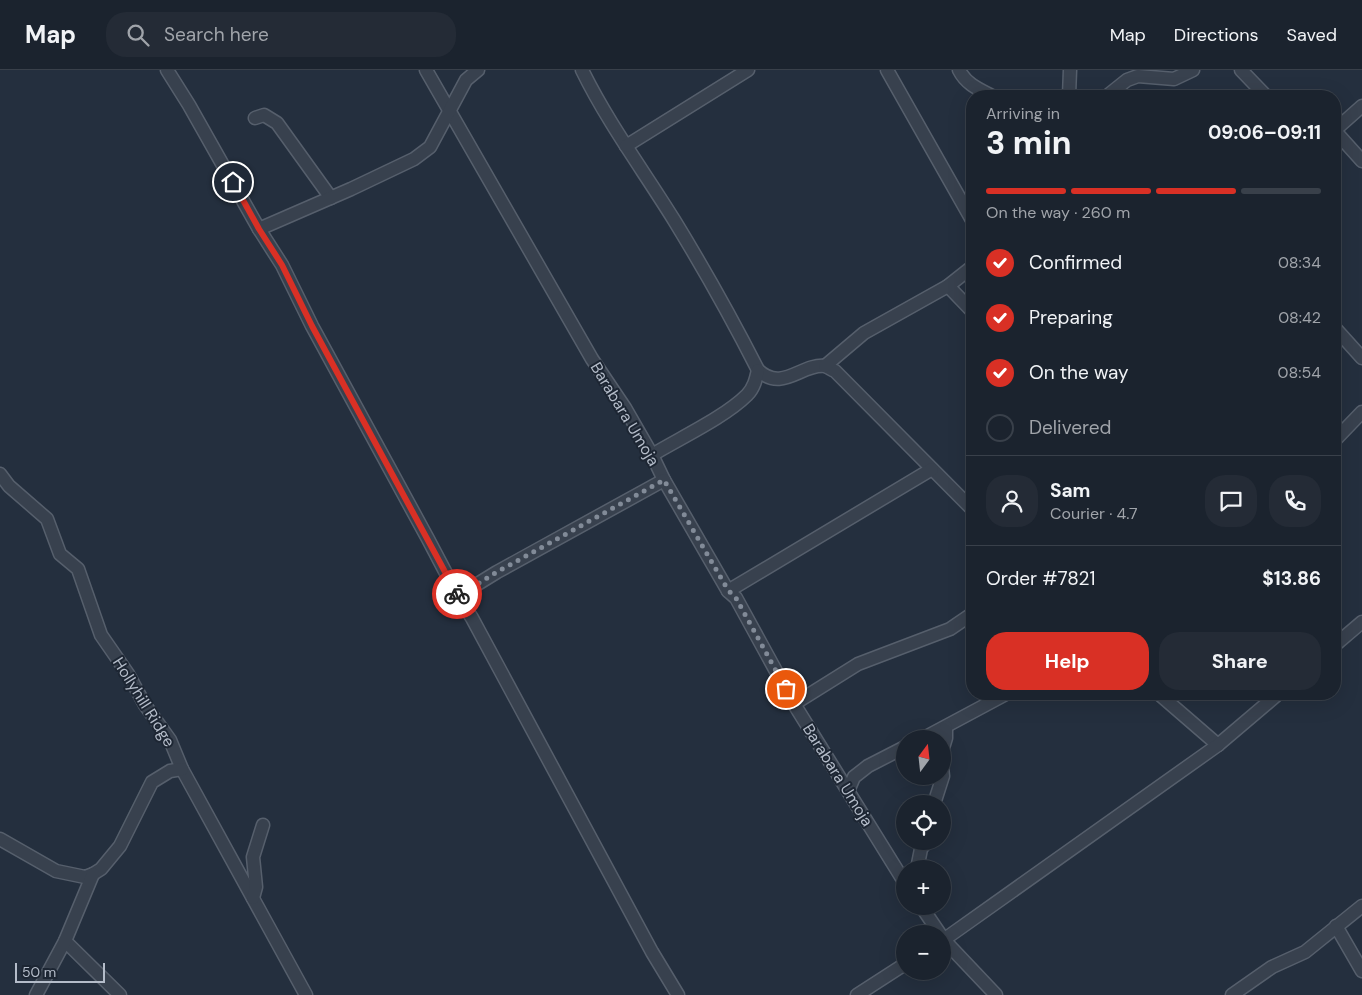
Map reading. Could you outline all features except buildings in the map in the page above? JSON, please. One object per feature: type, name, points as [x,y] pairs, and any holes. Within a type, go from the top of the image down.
[{"type":"street","points":[[167,70],[190,105],[259,229],[282,265],[312,326],[458,596],[472,618],[652,952],[678,995]]},
{"type":"street","name":"Barabara Umoja","points":[[426,70],[592,359],[625,408],[664,480],[728,590],[736,598],[794,704],[896,868]]},
{"type":"street","points":[[259,229],[352,190],[414,158],[430,147],[466,80],[478,70]]},
{"type":"street","points":[[582,70],[591,89],[674,220],[729,314],[759,377]]},
{"type":"street","points":[[626,146],[748,70]]},
{"type":"street","points":[[887,70],[966,209]]},
{"type":"street","points":[[959,70],[963,78],[978,90]]},
{"type":"street","points":[[1069,90],[1070,70]]},
{"type":"street","points":[[1136,70],[1148,77]]},
{"type":"street","points":[[1114,90],[1127,80],[1138,76],[1174,79],[1193,70]]},
{"type":"street","points":[[1241,70],[1260,90]]},
{"type":"street","points":[[1341,125],[1362,106]]},
{"type":"street","points":[[255,118],[264,115],[277,123],[331,198]]},
{"type":"street","points":[[1341,137],[1362,160]]},
{"type":"street","points":[[825,366],[864,333],[948,286],[966,272]]},
{"type":"street","points":[[948,286],[966,305]]},
{"type":"street","points":[[1341,335],[1362,358]]},
{"type":"street","points":[[759,377],[775,379],[792,377],[816,367],[825,366],[835,371],[966,503]]},
{"type":"street","points":[[652,455],[723,413],[748,394],[759,377]]},
{"type":"street","points":[[1341,434],[1362,412]]},
{"type":"street","points":[[728,590],[932,469]]},
{"type":"street","name":"Hollyhill Ridge","points":[[0,474],[9,486],[47,519],[60,554],[78,569],[101,634],[128,674],[144,705],[170,740],[182,769],[306,995]]},
{"type":"street","points":[[458,596],[497,572],[664,480]]},
{"type":"street","points":[[794,704],[858,664],[950,628],[966,618]]},
{"type":"street","points":[[1341,640],[1362,622]]},
{"type":"street","points":[[940,730],[995,700]]},
{"type":"street","points":[[1167,700],[1218,745]]},
{"type":"street","points":[[951,932],[1218,745],[1271,700]]},
{"type":"street","points":[[848,791],[854,776],[868,766],[896,752]]},
{"type":"street","points":[[0,839],[56,871],[84,877],[93,874],[102,869],[120,846],[152,782],[170,771],[182,769]]},
{"type":"street","points":[[253,898],[256,888],[252,857],[263,825]]},
{"type":"street","points":[[36,995],[66,941],[93,874]]},
{"type":"street","points":[[1232,995],[1272,967],[1305,952],[1362,906]]},
{"type":"street","points":[[1336,926],[1362,971]]},
{"type":"street","points":[[66,941],[120,995]]},
{"type":"street","points":[[951,948],[996,995]]},
{"type":"street","points":[[857,995],[896,970]]},
{"type":"way so far","points":[[457,594],[458,596],[497,572],[664,480],[728,590],[736,598],[786,689]]},
{"type":"route","points":[[233,182],[259,229],[282,265],[312,326],[457,594]]}]
